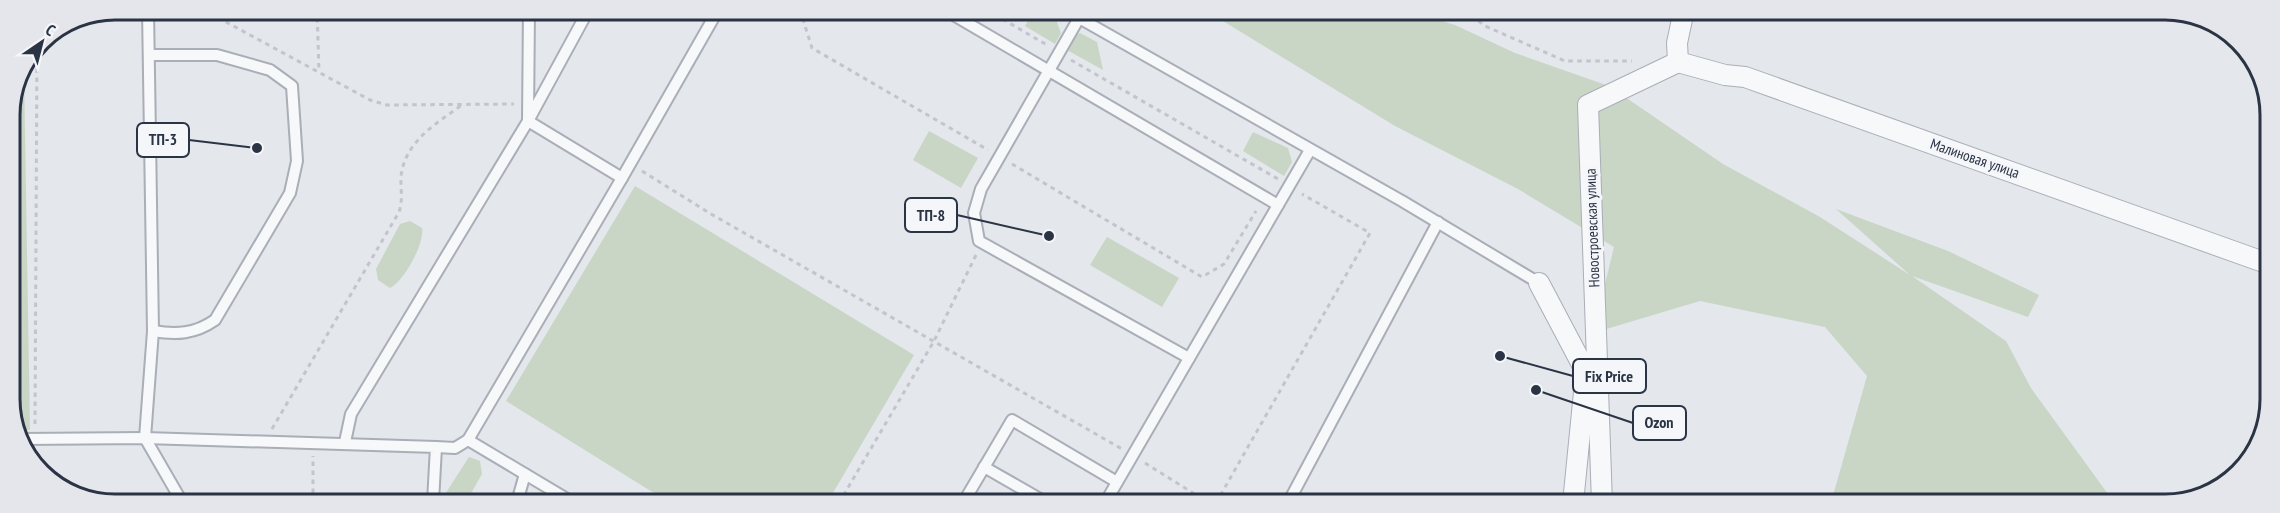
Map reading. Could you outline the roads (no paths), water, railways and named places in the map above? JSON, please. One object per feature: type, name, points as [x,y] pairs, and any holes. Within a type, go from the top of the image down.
[{"type":"street","points":[[1678,62],[1677,43],[1682,20]]},
{"type":"street","name":"Малиновая улица","points":[[1678,62],[1725,75],[1745,77],[2260,261]]},
{"type":"street","name":"Новостроевская улица","points":[[1602,493],[1588,105],[1678,62]]},
{"type":"street","points":[[1539,283],[1586,372],[1574,493]]},
{"type":"lane","points":[[148,20],[153,331],[145,438],[177,494]]},
{"type":"lane","points":[[528,121],[529,20]]},
{"type":"lane","points":[[345,442],[351,414],[528,121],[583,20]]},
{"type":"lane","points":[[29,439],[145,438],[313,444],[345,442],[455,448],[468,440],[712,20]]},
{"type":"lane","points":[[962,20],[1278,205]]},
{"type":"lane","points":[[1078,20],[981,189],[974,213],[980,242],[1189,358]]},
{"type":"lane","points":[[1082,20],[1438,222],[1539,283]]},
{"type":"lane","points":[[149,55],[216,55],[270,70],[292,86],[297,161],[290,194],[215,320],[200,331],[171,334],[153,331]]},
{"type":"lane","points":[[528,121],[622,178]]},
{"type":"lane","points":[[1110,494],[1310,150]]},
{"type":"lane","points":[[1293,493],[1438,222]]},
{"type":"lane","points":[[968,494],[1012,420],[1117,482]]},
{"type":"lane","points":[[468,440],[558,494]]},
{"type":"lane","points":[[433,494],[436,447]]},
{"type":"lane","points":[[984,467],[1030,494]]},
{"type":"lane","points":[[519,494],[525,474]]},
{"type":"place","name":"ТП-3","points":[[257,148]]},
{"type":"place","name":"ТП-8","points":[[1049,236]]},
{"type":"place","name":"Fix Price","points":[[1500,356]]},
{"type":"place","name":"Ozon","points":[[1536,390]]}]
